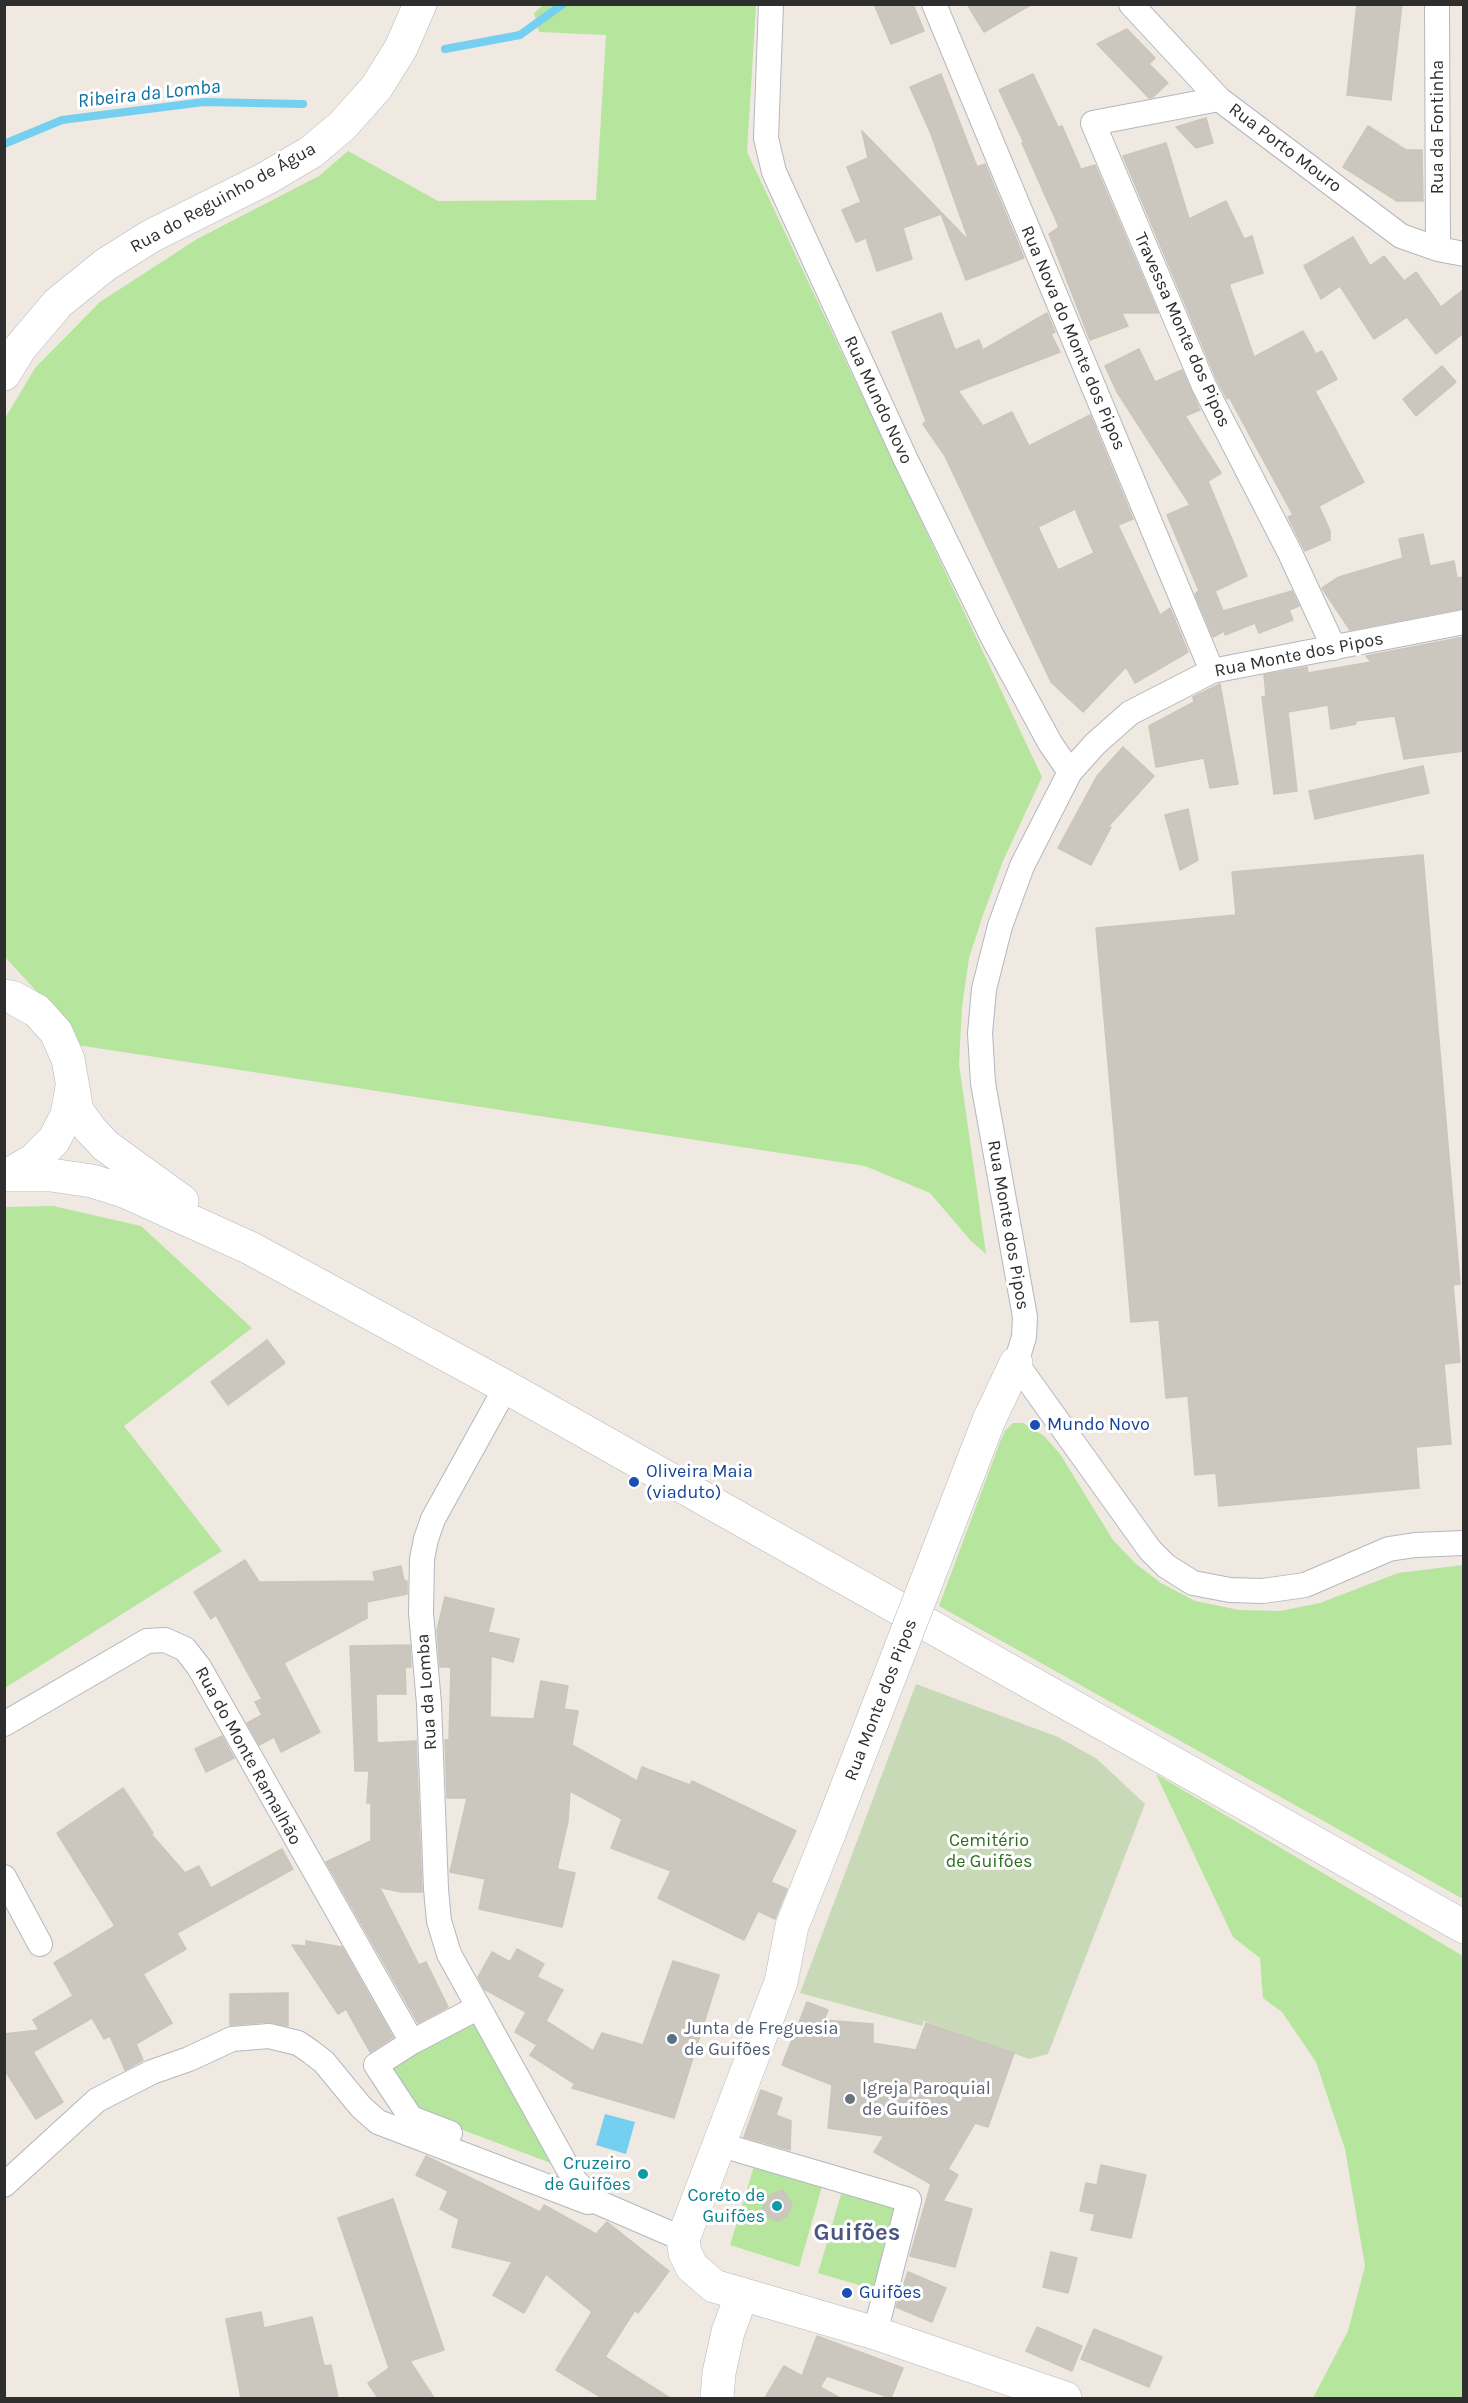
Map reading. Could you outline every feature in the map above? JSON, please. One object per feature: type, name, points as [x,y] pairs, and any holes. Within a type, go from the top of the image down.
[{"type":"main road","name":"Rua do Reguinho de Água","points":[[4,374],[20,348],[58,303],[105,265],[151,236],[267,178],[311,152],[327,139],[376,88],[401,48],[420,4]]},
{"type":"main road","points":[[7,991],[37,1011],[56,1032],[68,1059],[77,1112],[106,1146],[249,1248]]},
{"type":"main road","points":[[7,1174],[34,1160],[54,1140],[67,1115],[72,1087]]},
{"type":"main road","points":[[7,1174],[51,1174],[92,1181],[124,1191],[249,1248],[506,1388],[1464,1927]]},
{"type":"main road","name":"Rua Monte dos Pipos","points":[[682,2239],[781,1982],[792,1926],[988,1420],[1016,1363]]},
{"type":"main road","points":[[682,2239],[685,2253],[692,2267],[714,2286],[875,2333],[1065,2398]]},
{"type":"main road","points":[[717,2398],[719,2373],[728,2332],[742,2294]]},
{"type":"street","name":"Rua Mundo Novo","points":[[771,4],[766,138],[774,171],[905,458],[992,636],[1050,743],[1070,772]]},
{"type":"street","name":"Rua Nova do Monte dos Pipos","points":[[934,4],[1212,671]]},
{"type":"street","name":"Rua Porto Mouro","points":[[1131,4],[1219,99],[1401,236],[1438,249],[1464,254]]},
{"type":"street","name":"Rua da Fontinha","points":[[1437,4],[1438,249]]},
{"type":"street","name":"Travessa Monte dos Pipos","points":[[1219,99],[1093,123],[1204,386],[1289,551],[1334,648]]},
{"type":"street","name":"Rua Monte dos Pipos","points":[[1016,1363],[1024,1337],[1025,1317],[982,1083],[980,1033],[984,989],[1000,926],[1022,866],[1070,772],[1095,744],[1130,713],[1212,671],[1464,622]]},
{"type":"street","points":[[1016,1363],[1150,1550],[1166,1566],[1193,1583],[1230,1590],[1263,1592],[1305,1585],[1389,1549],[1415,1545],[1464,1543]]},
{"type":"street","name":"Rua da Lomba","points":[[506,1388],[433,1519],[426,1539],[420,1585],[429,1704],[439,1921],[449,1954],[477,2008],[575,2181]]},
{"type":"street","name":"Rua do Monte Ramalhão","points":[[4,1724],[147,1641],[165,1640],[185,1648],[199,1667],[412,2042]]},
{"type":"street","points":[[4,1877],[40,1944]]},
{"type":"street","points":[[477,2008],[412,2042],[376,2065],[411,2118],[575,2181],[595,2201],[682,2239]]},
{"type":"street","points":[[4,2185],[97,2100],[152,2072],[189,2059],[232,2039],[268,2036],[298,2043],[324,2062],[361,2107],[378,2122],[576,2198],[588,2202],[595,2201]]},
{"type":"street","points":[[717,2144],[909,2200],[875,2333]]},
{"type":"green space","points":[[544,4],[756,5],[747,152],[1042,777],[1003,861],[983,915],[969,958],[962,1007],[959,1064],[986,1254],[971,1241],[930,1193],[865,1166],[77,1045],[69,1027],[5,957],[4,420],[35,368],[100,302],[197,239],[319,176],[348,151],[438,201],[596,200],[606,35],[539,32],[534,13]]},
{"type":"green space","points":[[53,1206],[141,1226],[252,1328],[124,1426],[222,1551],[5,1688],[5,1207]]},
{"type":"green space","points":[[1013,1423],[1023,1423],[1044,1436],[1060,1454],[1113,1540],[1136,1564],[1161,1583],[1195,1601],[1239,1610],[1280,1611],[1320,1603],[1398,1573],[1463,1565],[1463,1899],[939,1606],[1000,1442],[1005,1431]]},
{"type":"green space","name":"Cemitério de Guifões","points":[[916,1684],[1058,1737],[1097,1759],[1145,1804],[1048,2054],[1029,2059],[924,2021],[922,2026],[800,1993]]},
{"type":"green space","points":[[1156,1774],[1463,1956],[1463,2398],[1313,2398],[1348,2331],[1365,2266],[1345,2149],[1316,2062],[1282,2012],[1263,1998],[1260,1958],[1233,1937]]},
{"type":"green space","points":[[477,2020],[556,2165],[415,2112],[390,2069]]},
{"type":"green space","points":[[755,2163],[823,2183],[799,2267],[730,2245]]},
{"type":"green space","points":[[842,2191],[899,2208],[876,2290],[818,2273]]},
{"type":"water","points":[[605,2114],[635,2122],[626,2154],[596,2145]]},
{"type":"building","points":[[874,4],[913,4],[924,31],[891,44]]},
{"type":"building","points":[[967,4],[1032,4],[984,32]]},
{"type":"building","points":[[1357,4],[1402,4],[1391,100],[1347,95]]},
{"type":"building","points":[[1127,29],[1155,58],[1149,64],[1168,83],[1153,97],[1149,98],[1097,44]]},
{"type":"building","points":[[941,74],[977,167],[985,164],[1024,258],[966,280],[941,214],[903,228],[912,259],[877,271],[866,238],[856,242],[842,210],[861,202],[847,167],[868,158],[862,131],[969,241],[931,134],[910,87]]},
{"type":"building","points":[[1033,74],[1058,127],[1062,126],[1080,167],[1078,170],[1095,165],[1158,313],[1122,313],[1128,326],[1090,340],[1049,234],[1059,227],[999,90]]},
{"type":"building","points":[[1206,118],[1213,143],[1196,148],[1176,127]]},
{"type":"building","points":[[1368,126],[1406,150],[1422,150],[1423,201],[1397,201],[1343,167]]},
{"type":"building","points":[[1166,143],[1189,219],[1226,201],[1244,239],[1252,236],[1263,273],[1229,284],[1254,357],[1303,331],[1316,354],[1322,351],[1337,379],[1315,391],[1364,482],[1319,506],[1330,531],[1330,540],[1305,551],[1288,517],[1293,515],[1229,397],[1227,399],[1217,380],[1123,156]]},
{"type":"building","points":[[1353,237],[1370,266],[1384,256],[1404,281],[1416,272],[1441,307],[1464,289],[1464,333],[1436,354],[1407,317],[1374,339],[1340,286],[1321,299],[1304,266]]},
{"type":"building","points":[[941,313],[955,350],[979,340],[983,350],[1047,313],[1055,332],[1051,334],[1060,352],[958,391],[983,426],[1012,412],[1029,446],[1090,415],[1133,519],[1118,525],[1160,615],[1170,608],[1188,652],[1135,683],[1126,667],[1083,712],[1051,682],[945,456],[923,424],[926,421],[892,332]],"holes":[[[1075,509],[1094,553],[1058,570],[1038,527]]]},
{"type":"building","points":[[1139,349],[1155,382],[1182,370],[1200,410],[1185,416],[1221,473],[1208,481],[1247,576],[1215,591],[1223,611],[1292,591],[1299,606],[1289,610],[1293,620],[1259,633],[1255,623],[1225,635],[1224,631],[1213,637],[1195,594],[1199,591],[1167,515],[1190,505],[1117,392],[1105,366]]},
{"type":"building","points":[[1442,366],[1456,382],[1416,416],[1403,399]]},
{"type":"building","points":[[1423,534],[1430,566],[1454,561],[1457,578],[1464,577],[1464,608],[1350,630],[1322,588],[1339,577],[1403,558],[1399,539]]},
{"type":"building","points":[[1464,637],[1464,751],[1404,759],[1395,716],[1355,721],[1356,724],[1331,729],[1328,705],[1288,712],[1297,791],[1274,794],[1262,697],[1266,696],[1264,675],[1307,667],[1308,673],[1371,662],[1366,656]]},
{"type":"building","points":[[1220,684],[1238,784],[1210,788],[1204,758],[1156,767],[1149,726],[1194,702],[1193,697]]},
{"type":"building","points":[[1123,747],[1154,776],[1106,829],[1111,827],[1091,865],[1058,848],[1097,776]]},
{"type":"building","points":[[1423,766],[1429,793],[1315,819],[1309,791]]},
{"type":"building","points":[[1188,809],[1198,860],[1180,870],[1165,815]]},
{"type":"building","points":[[1423,855],[1460,1284],[1453,1285],[1460,1362],[1444,1364],[1451,1444],[1416,1447],[1419,1488],[1219,1506],[1216,1473],[1195,1475],[1188,1396],[1166,1398],[1159,1320],[1131,1322],[1096,928],[1236,915],[1232,872]]},
{"type":"building","points":[[267,1340],[285,1363],[228,1405],[211,1382]]},
{"type":"building","points":[[245,1560],[259,1582],[375,1581],[373,1572],[401,1566],[404,1581],[407,1581],[407,1594],[367,1602],[367,1618],[284,1663],[320,1732],[281,1752],[274,1737],[259,1745],[247,1723],[262,1715],[255,1702],[262,1699],[216,1615],[211,1619],[194,1592]]},
{"type":"building","points":[[445,1597],[494,1609],[488,1632],[519,1639],[513,1662],[491,1656],[490,1717],[534,1719],[541,1681],[568,1686],[564,1709],[578,1711],[572,1745],[637,1781],[642,1767],[690,1785],[692,1781],[796,1831],[771,1882],[787,1889],[775,1919],[758,1911],[744,1940],[658,1898],[671,1871],[611,1848],[622,1819],[570,1791],[568,1821],[557,1869],[575,1873],[562,1927],[479,1909],[485,1879],[450,1872],[467,1798],[447,1798],[445,1740],[449,1740],[451,1667],[440,1667],[437,1630]]},
{"type":"building","points":[[410,1645],[411,1667],[405,1667],[406,1694],[376,1694],[377,1743],[416,1741],[422,1892],[401,1892],[373,1886],[381,1890],[419,1965],[426,1962],[448,2007],[418,2023],[326,1862],[371,1841],[371,1803],[367,1803],[369,1771],[355,1771],[350,1646]]},
{"type":"building","points":[[222,1736],[234,1758],[206,1772],[195,1749]]},
{"type":"building","points":[[123,1788],[153,1833],[151,1834],[185,1873],[199,1866],[211,1888],[282,1849],[293,1869],[177,1933],[186,1949],[143,1974],[172,2023],[136,2044],[143,2060],[125,2070],[110,2036],[104,2039],[92,2018],[33,2052],[63,2102],[36,2119],[4,2069],[4,2034],[39,2030],[33,2020],[73,1996],[54,1963],[115,1926],[57,1833]]},
{"type":"building","points":[[306,1941],[342,1947],[393,2037],[370,2052],[346,2009],[338,2014],[292,1945],[306,1946]]},
{"type":"building","name":"Junta de Freguesia de Guifões","points":[[517,1949],[544,1964],[537,1977],[563,1990],[546,2021],[593,2051],[602,2033],[643,2045],[673,1961],[719,1975],[674,2118],[572,2088],[575,2084],[530,2055],[537,2045],[515,2032],[526,2012],[484,1989],[478,1977],[492,1952],[510,1962]]},
{"type":"building","points":[[288,1993],[288,2026],[268,2022],[230,2025],[230,1994]]},
{"type":"building","points":[[807,2002],[828,2010],[824,2020],[873,2024],[873,2043],[916,2050],[926,2023],[1014,2053],[988,2127],[975,2123],[948,2169],[958,2175],[943,2201],[972,2209],[955,2267],[910,2256],[931,2184],[874,2152],[884,2136],[828,2128],[832,2085],[782,2065]]},
{"type":"building","points":[[761,2090],[782,2098],[776,2115],[791,2121],[790,2150],[744,2137]]},
{"type":"building","points":[[426,2156],[540,2212],[544,2205],[596,2234],[607,2222],[669,2271],[638,2313],[635,2310],[605,2357],[670,2398],[602,2398],[556,2370],[592,2312],[546,2274],[524,2313],[493,2295],[512,2262],[452,2247],[459,2219],[440,2209],[448,2191],[416,2175]]},
{"type":"building","points":[[1101,2165],[1146,2175],[1131,2238],[1091,2230],[1095,2214],[1080,2211],[1086,2183],[1097,2185]]},
{"type":"building","name":"Coreto de Guifões","points":[[782,2190],[792,2204],[787,2216],[778,2221],[768,2217],[763,2208],[767,2197]]},
{"type":"building","points":[[393,2199],[444,2350],[410,2361],[434,2398],[378,2398],[368,2383],[389,2368],[338,2218]]},
{"type":"building","points":[[1051,2252],[1077,2258],[1068,2293],[1043,2287]]},
{"type":"building","points":[[908,2272],[946,2288],[932,2322],[896,2307]]},
{"type":"building","points":[[261,2312],[264,2328],[312,2317],[324,2366],[331,2365],[338,2398],[241,2398],[226,2319]]},
{"type":"building","points":[[1037,2327],[1082,2346],[1072,2371],[1026,2351]]},
{"type":"building","points":[[1094,2329],[1162,2357],[1149,2387],[1081,2359]]},
{"type":"building","points":[[817,2336],[903,2368],[891,2398],[827,2376],[820,2387],[840,2398],[765,2398],[784,2366],[802,2376]]},
{"type":"waterway","name":"Ribeira da Lomba","points":[[445,49],[520,35],[563,4]]},
{"type":"waterway","name":"Ribeira da Lomba","points":[[4,144],[62,120],[204,102],[303,104]]},
{"type":"place","name":"Mundo Novo","points":[[1035,1425]]},
{"type":"place","name":"Oliveira Maia (viaduto)","points":[[634,1482]]},
{"type":"place","name":"Junta de Freguesia de Guifões","points":[[672,2039]]},
{"type":"place","name":"Igreja Paroquial de Guifões","points":[[850,2099]]},
{"type":"place","name":"Cruzeiro de Guifões","points":[[643,2174]]},
{"type":"place","name":"Coreto de Guifões","points":[[777,2206]]},
{"type":"place","name":"Guifões","points":[[847,2293]]},
{"type":"district","name":"Guifões","points":[[857,2233]]}]
